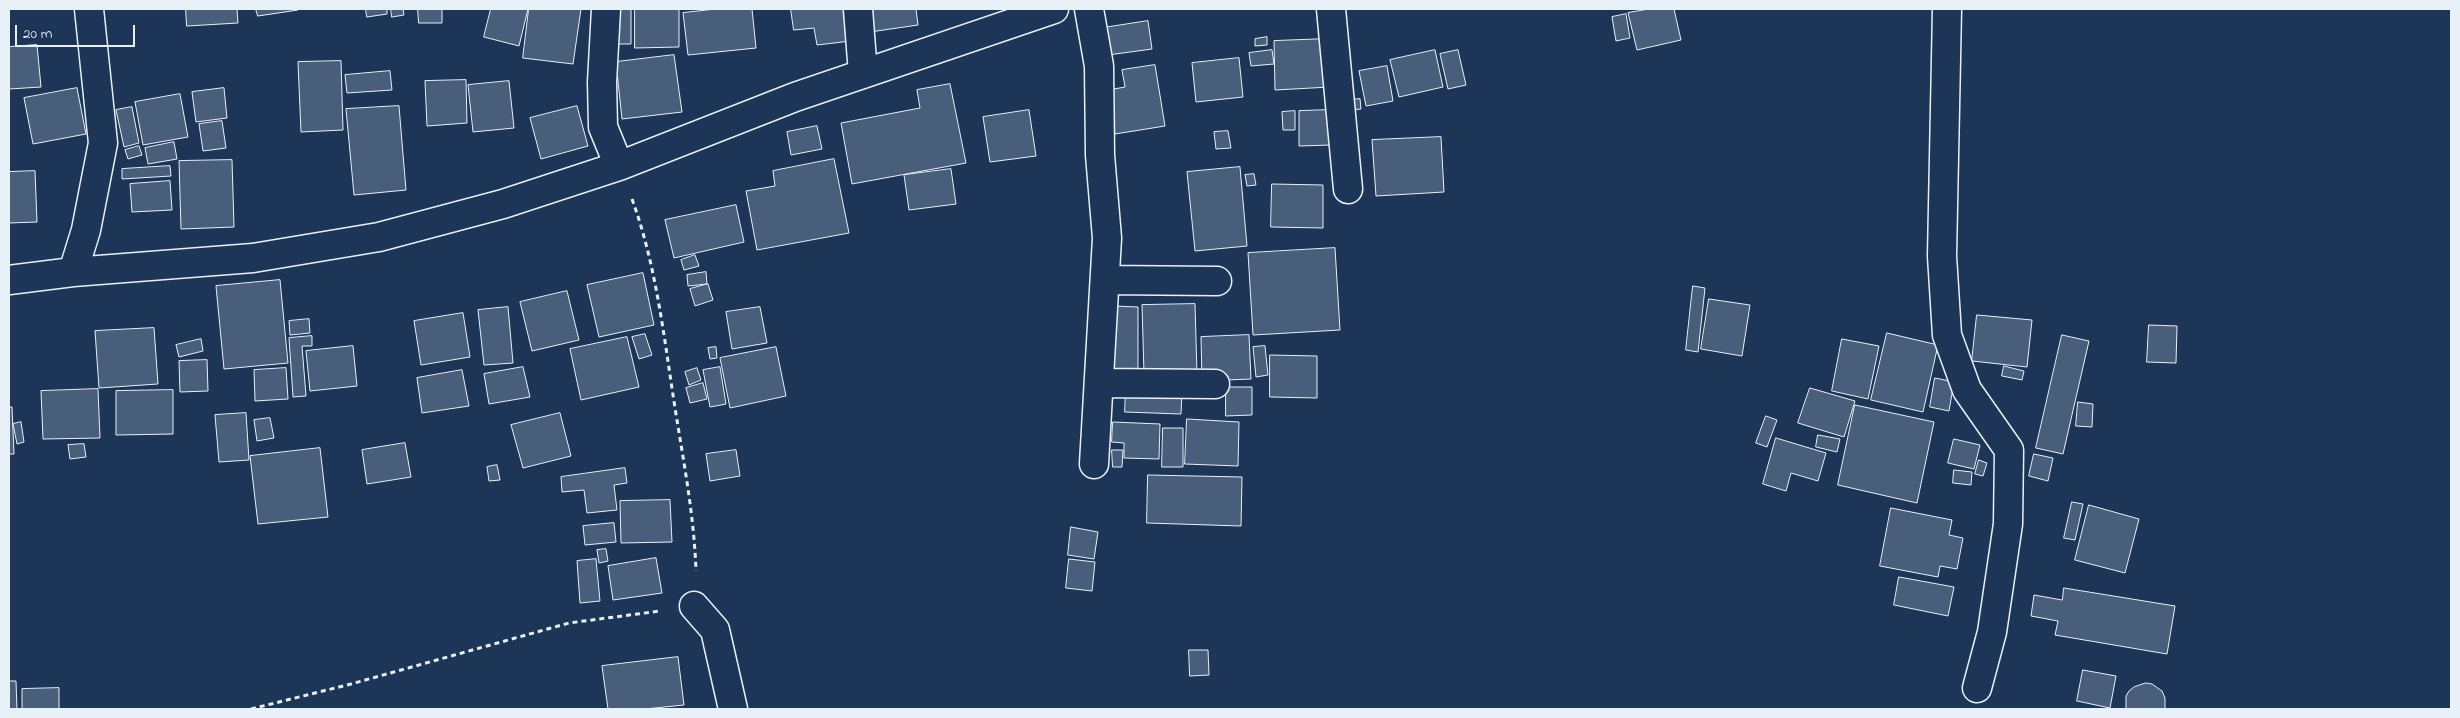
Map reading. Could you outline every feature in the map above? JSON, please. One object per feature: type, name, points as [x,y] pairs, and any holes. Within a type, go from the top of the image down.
[{"type":"street","points":[[73,272],[86,230],[103,142],[100,94],[89,9]]},
{"type":"street","points":[[606,9],[602,82],[603,127],[619,166]]},
{"type":"street","points":[[858,9],[863,74]]},
{"type":"street","points":[[9,280],[73,272],[253,258],[379,237],[503,204],[619,166],[795,98],[1054,9]]},
{"type":"street","points":[[1089,9],[1099,66],[1100,155],[1107,238],[1094,464]]},
{"type":"street","points":[[1331,9],[1348,189]]},
{"type":"street","points":[[1947,9],[1942,256],[1948,335],[1966,390],[2009,450],[2008,524],[1992,632],[1976,688]]},
{"type":"street","points":[[1104,280],[1217,281]]},
{"type":"street","points":[[1099,383],[1215,384]]},
{"type":"street","points":[[694,606],[715,630],[733,709]]},
{"type":"path","points":[[251,709],[351,684],[569,623],[694,606],[696,577],[694,533],[664,326],[640,223],[619,166]]},
{"type":"building","points":[[186,9],[237,9],[238,23],[187,26]]},
{"type":"building","points":[[256,9],[298,9],[298,10],[258,16]]},
{"type":"building","points":[[366,9],[387,9],[387,14],[367,17]]},
{"type":"building","points":[[391,9],[403,9],[404,15],[392,17]]},
{"type":"building","points":[[418,9],[442,9],[442,23],[419,23]]},
{"type":"building","points":[[491,9],[528,9],[519,46],[484,37]]},
{"type":"building","points":[[529,9],[581,9],[573,64],[523,58]]},
{"type":"building","points":[[618,9],[631,9],[631,44],[618,44]]},
{"type":"building","points":[[635,9],[679,9],[679,47],[635,48]]},
{"type":"building","points":[[716,9],[752,9],[756,48],[688,55],[683,13]]},
{"type":"building","points":[[791,9],[846,9],[851,41],[817,45],[814,28],[794,30]]},
{"type":"building","points":[[867,9],[916,9],[918,25],[870,32]]},
{"type":"building","points":[[1649,9],[1674,9],[1681,40],[1637,50],[1628,13]]},
{"type":"building","points":[[1626,14],[1630,38],[1616,41],[1612,17]]},
{"type":"building","points":[[1148,21],[1152,49],[1108,55],[1103,28]]},
{"type":"building","points":[[1267,37],[1267,45],[1255,46],[1255,39]]},
{"type":"building","points":[[1327,39],[1330,87],[1275,90],[1274,41]]},
{"type":"building","points":[[37,45],[41,87],[9,89],[9,47]]},
{"type":"building","points":[[1272,50],[1274,64],[1251,66],[1249,53]]},
{"type":"building","points":[[1435,50],[1443,87],[1399,97],[1390,60]]},
{"type":"building","points":[[1458,50],[1466,85],[1448,89],[1440,54]]},
{"type":"building","points":[[674,55],[682,112],[622,119],[616,62]]},
{"type":"building","points":[[1239,58],[1243,97],[1196,102],[1192,63]]},
{"type":"building","points":[[341,61],[343,130],[301,132],[298,62]]},
{"type":"building","points":[[1155,65],[1165,126],[1115,134],[1108,90],[1125,87],[1122,70]]},
{"type":"building","points":[[1387,66],[1393,101],[1366,106],[1359,71]]},
{"type":"building","points":[[390,71],[392,90],[347,93],[345,75]]},
{"type":"building","points":[[466,80],[467,123],[427,126],[425,81]]},
{"type":"building","points":[[509,81],[514,128],[473,132],[468,85]]},
{"type":"building","points":[[950,84],[966,163],[852,184],[841,123],[920,108],[917,90]]},
{"type":"building","points":[[77,88],[86,134],[33,144],[24,98]]},
{"type":"building","points":[[224,88],[227,118],[196,122],[192,92]]},
{"type":"building","points":[[180,94],[188,137],[143,145],[135,102]]},
{"type":"building","points":[[1360,99],[1361,109],[1350,110],[1349,100]]},
{"type":"building","points":[[399,106],[406,190],[354,195],[346,109]]},
{"type":"building","points":[[577,106],[588,146],[541,159],[530,118]]},
{"type":"building","points":[[132,107],[139,143],[124,147],[116,110]]},
{"type":"building","points":[[1029,110],[1036,156],[990,162],[983,117]]},
{"type":"building","points":[[1330,110],[1331,145],[1299,146],[1299,111]]},
{"type":"building","points":[[1295,111],[1295,130],[1283,130],[1282,112]]},
{"type":"building","points":[[222,121],[226,148],[203,151],[199,124]]},
{"type":"building","points":[[817,126],[822,149],[791,155],[787,132]]},
{"type":"building","points":[[1228,131],[1231,148],[1216,149],[1214,132]]},
{"type":"building","points":[[1441,137],[1444,192],[1376,196],[1372,140]]},
{"type":"building","points":[[174,142],[177,159],[148,164],[145,148]]},
{"type":"building","points":[[139,146],[142,155],[128,159],[125,150]]},
{"type":"building","points":[[834,159],[849,233],[757,250],[746,191],[775,186],[773,171]]},
{"type":"building","points":[[232,160],[234,227],[181,229],[179,161]]},
{"type":"building","points":[[170,166],[171,176],[122,179],[122,169]]},
{"type":"building","points":[[1240,167],[1247,246],[1195,251],[1187,172]]},
{"type":"building","points":[[951,169],[956,204],[909,210],[904,175]]},
{"type":"building","points":[[35,171],[37,222],[9,223],[9,172]]},
{"type":"building","points":[[1254,174],[1256,185],[1247,186],[1245,175]]},
{"type":"building","points":[[170,181],[172,210],[132,212],[130,184]]},
{"type":"building","points":[[1272,184],[1323,185],[1323,228],[1271,227]]},
{"type":"building","points":[[736,205],[744,242],[674,258],[665,220]]},
{"type":"building","points":[[1335,248],[1340,330],[1253,335],[1248,253]]},
{"type":"building","points":[[695,255],[699,266],[684,270],[681,260]]},
{"type":"building","points":[[706,272],[707,284],[688,286],[687,275]]},
{"type":"building","points":[[643,273],[654,325],[599,337],[587,285]]},
{"type":"building","points":[[280,280],[288,363],[224,369],[216,286]]},
{"type":"building","points":[[708,284],[713,300],[695,306],[690,289]]},
{"type":"building","points":[[1693,286],[1705,288],[1698,352],[1686,350]]},
{"type":"building","points":[[567,291],[579,340],[532,351],[520,302]]},
{"type":"building","points":[[1709,299],[1750,305],[1742,356],[1701,349]]},
{"type":"building","points":[[1195,304],[1197,374],[1144,374],[1142,305]]},
{"type":"building","points":[[1114,306],[1138,307],[1138,376],[1114,376]]},
{"type":"building","points":[[508,307],[513,363],[484,365],[478,310]]},
{"type":"building","points":[[760,307],[767,343],[732,349],[726,312]]},
{"type":"building","points":[[463,313],[470,357],[421,365],[414,321]]},
{"type":"building","points":[[1977,315],[2032,320],[2027,367],[1972,361]]},
{"type":"building","points":[[309,319],[310,333],[290,335],[289,321]]},
{"type":"building","points":[[2149,325],[2177,326],[2176,363],[2147,362]]},
{"type":"building","points":[[154,328],[158,384],[99,388],[95,331]]},
{"type":"building","points":[[1887,333],[1938,345],[1923,412],[1871,400]]},
{"type":"building","points":[[645,334],[652,355],[639,359],[632,337]]},
{"type":"building","points":[[1249,335],[1251,379],[1202,381],[1201,337]]},
{"type":"building","points":[[2062,335],[2089,341],[2063,454],[2036,448]]},
{"type":"building","points":[[312,336],[312,346],[302,346],[306,396],[293,397],[289,338]]},
{"type":"building","points":[[627,337],[639,387],[581,400],[570,349]]},
{"type":"building","points":[[201,339],[203,351],[179,357],[176,345]]},
{"type":"building","points":[[1842,339],[1879,346],[1868,399],[1832,391]]},
{"type":"building","points":[[353,346],[357,386],[310,391],[306,351]]},
{"type":"building","points":[[1265,346],[1268,375],[1256,377],[1253,347]]},
{"type":"building","points":[[716,347],[717,358],[710,359],[708,348]]},
{"type":"building","points":[[776,347],[786,396],[730,408],[720,358]]},
{"type":"building","points":[[1270,355],[1317,356],[1317,398],[1270,397]]},
{"type":"building","points":[[207,360],[208,391],[180,392],[179,361]]},
{"type":"building","points":[[2004,366],[2024,371],[2022,380],[2002,376]]},
{"type":"building","points":[[523,367],[530,397],[489,404],[484,374]]},
{"type":"building","points":[[720,367],[726,404],[710,407],[703,370]]},
{"type":"building","points":[[286,368],[288,399],[255,401],[254,370]]},
{"type":"building","points":[[697,368],[701,380],[689,385],[685,372]]},
{"type":"building","points":[[462,370],[469,406],[422,413],[417,378]]},
{"type":"building","points":[[1935,378],[1954,382],[1949,411],[1930,407]]},
{"type":"building","points":[[703,383],[707,399],[690,403],[686,388]]},
{"type":"building","points":[[1226,387],[1252,387],[1252,415],[1226,416]]},
{"type":"building","points":[[1810,388],[1855,401],[1844,437],[1798,423]]},
{"type":"building","points":[[98,389],[100,438],[43,439],[41,391]]},
{"type":"building","points":[[1126,389],[1182,391],[1181,414],[1125,412]]},
{"type":"building","points":[[173,390],[173,434],[116,435],[116,391]]},
{"type":"building","points":[[2078,402],[2093,404],[2092,427],[2076,426]]},
{"type":"building","points":[[1855,405],[1934,422],[1917,503],[1838,485]]},
{"type":"building","points":[[9,407],[12,407],[14,454],[9,454]]},
{"type":"building","points":[[246,413],[249,460],[219,462],[215,415]]},
{"type":"building","points":[[560,413],[571,456],[523,468],[511,425]]},
{"type":"building","points":[[1766,416],[1777,420],[1767,447],[1756,443]]},
{"type":"building","points":[[270,418],[274,438],[257,441],[254,420]]},
{"type":"building","points":[[1187,419],[1239,422],[1238,466],[1185,464]]},
{"type":"building","points":[[21,422],[24,442],[17,444],[13,424]]},
{"type":"building","points":[[1113,422],[1160,424],[1159,459],[1124,458],[1124,443],[1112,442]]},
{"type":"building","points":[[1163,428],[1183,428],[1183,467],[1162,467]]},
{"type":"building","points":[[1818,435],[1840,439],[1837,452],[1816,447]]},
{"type":"building","points":[[1776,438],[1826,453],[1818,481],[1791,473],[1786,491],[1763,484]]},
{"type":"building","points":[[1954,439],[1980,445],[1974,469],[1948,463]]},
{"type":"building","points":[[405,443],[411,477],[367,484],[362,450]]},
{"type":"building","points":[[84,444],[86,457],[70,459],[68,445]]},
{"type":"building","points":[[320,448],[328,517],[258,524],[250,456]]},
{"type":"building","points":[[736,450],[740,476],[710,481],[706,454]]},
{"type":"building","points":[[1112,450],[1123,450],[1122,467],[1113,467]]},
{"type":"building","points":[[2034,454],[2053,458],[2048,481],[2029,476]]},
{"type":"building","points":[[1979,460],[1987,463],[1983,476],[1975,474]]},
{"type":"building","points":[[497,465],[500,480],[489,481],[487,467]]},
{"type":"building","points":[[625,468],[627,483],[614,485],[617,510],[587,513],[584,490],[562,492],[561,477]]},
{"type":"building","points":[[1954,470],[1972,472],[1971,485],[1953,483]]},
{"type":"building","points":[[1148,475],[1242,477],[1241,526],[1147,523]]},
{"type":"building","points":[[670,500],[672,542],[621,543],[620,501]]},
{"type":"building","points":[[2072,502],[2083,504],[2075,540],[2064,538]]},
{"type":"building","points":[[2089,505],[2139,519],[2125,573],[2075,560]]},
{"type":"building","points":[[1891,508],[1952,520],[1949,535],[1963,538],[1957,569],[1940,566],[1938,577],[1880,566]]},
{"type":"building","points":[[614,523],[616,542],[585,545],[583,526]]},
{"type":"building","points":[[1071,527],[1098,532],[1094,559],[1068,555]]},
{"type":"building","points":[[606,549],[608,561],[599,563],[597,550]]},
{"type":"building","points":[[656,558],[662,593],[613,600],[608,566]]},
{"type":"building","points":[[596,559],[600,601],[580,603],[577,561]]},
{"type":"building","points":[[1069,559],[1095,562],[1092,591],[1066,588]]},
{"type":"building","points":[[1899,577],[1954,587],[1948,616],[1894,605]]},
{"type":"building","points":[[2064,588],[2175,606],[2167,654],[2055,635],[2058,621],[2031,616],[2034,595],[2062,600]]},
{"type":"building","points":[[1189,650],[1208,650],[1209,675],[1190,676]]},
{"type":"building","points":[[678,657],[684,705],[645,709],[608,709],[602,666]]},
{"type":"building","points":[[2083,670],[2116,676],[2110,708],[2077,701]]},
{"type":"building","points":[[9,681],[16,681],[17,709],[9,709]]},
{"type":"building","points":[[2146,683],[2152,684],[2162,691],[2165,698],[2165,709],[2126,709],[2126,696],[2129,691]]},
{"type":"building","points":[[59,688],[59,709],[22,709],[22,689]]}]
